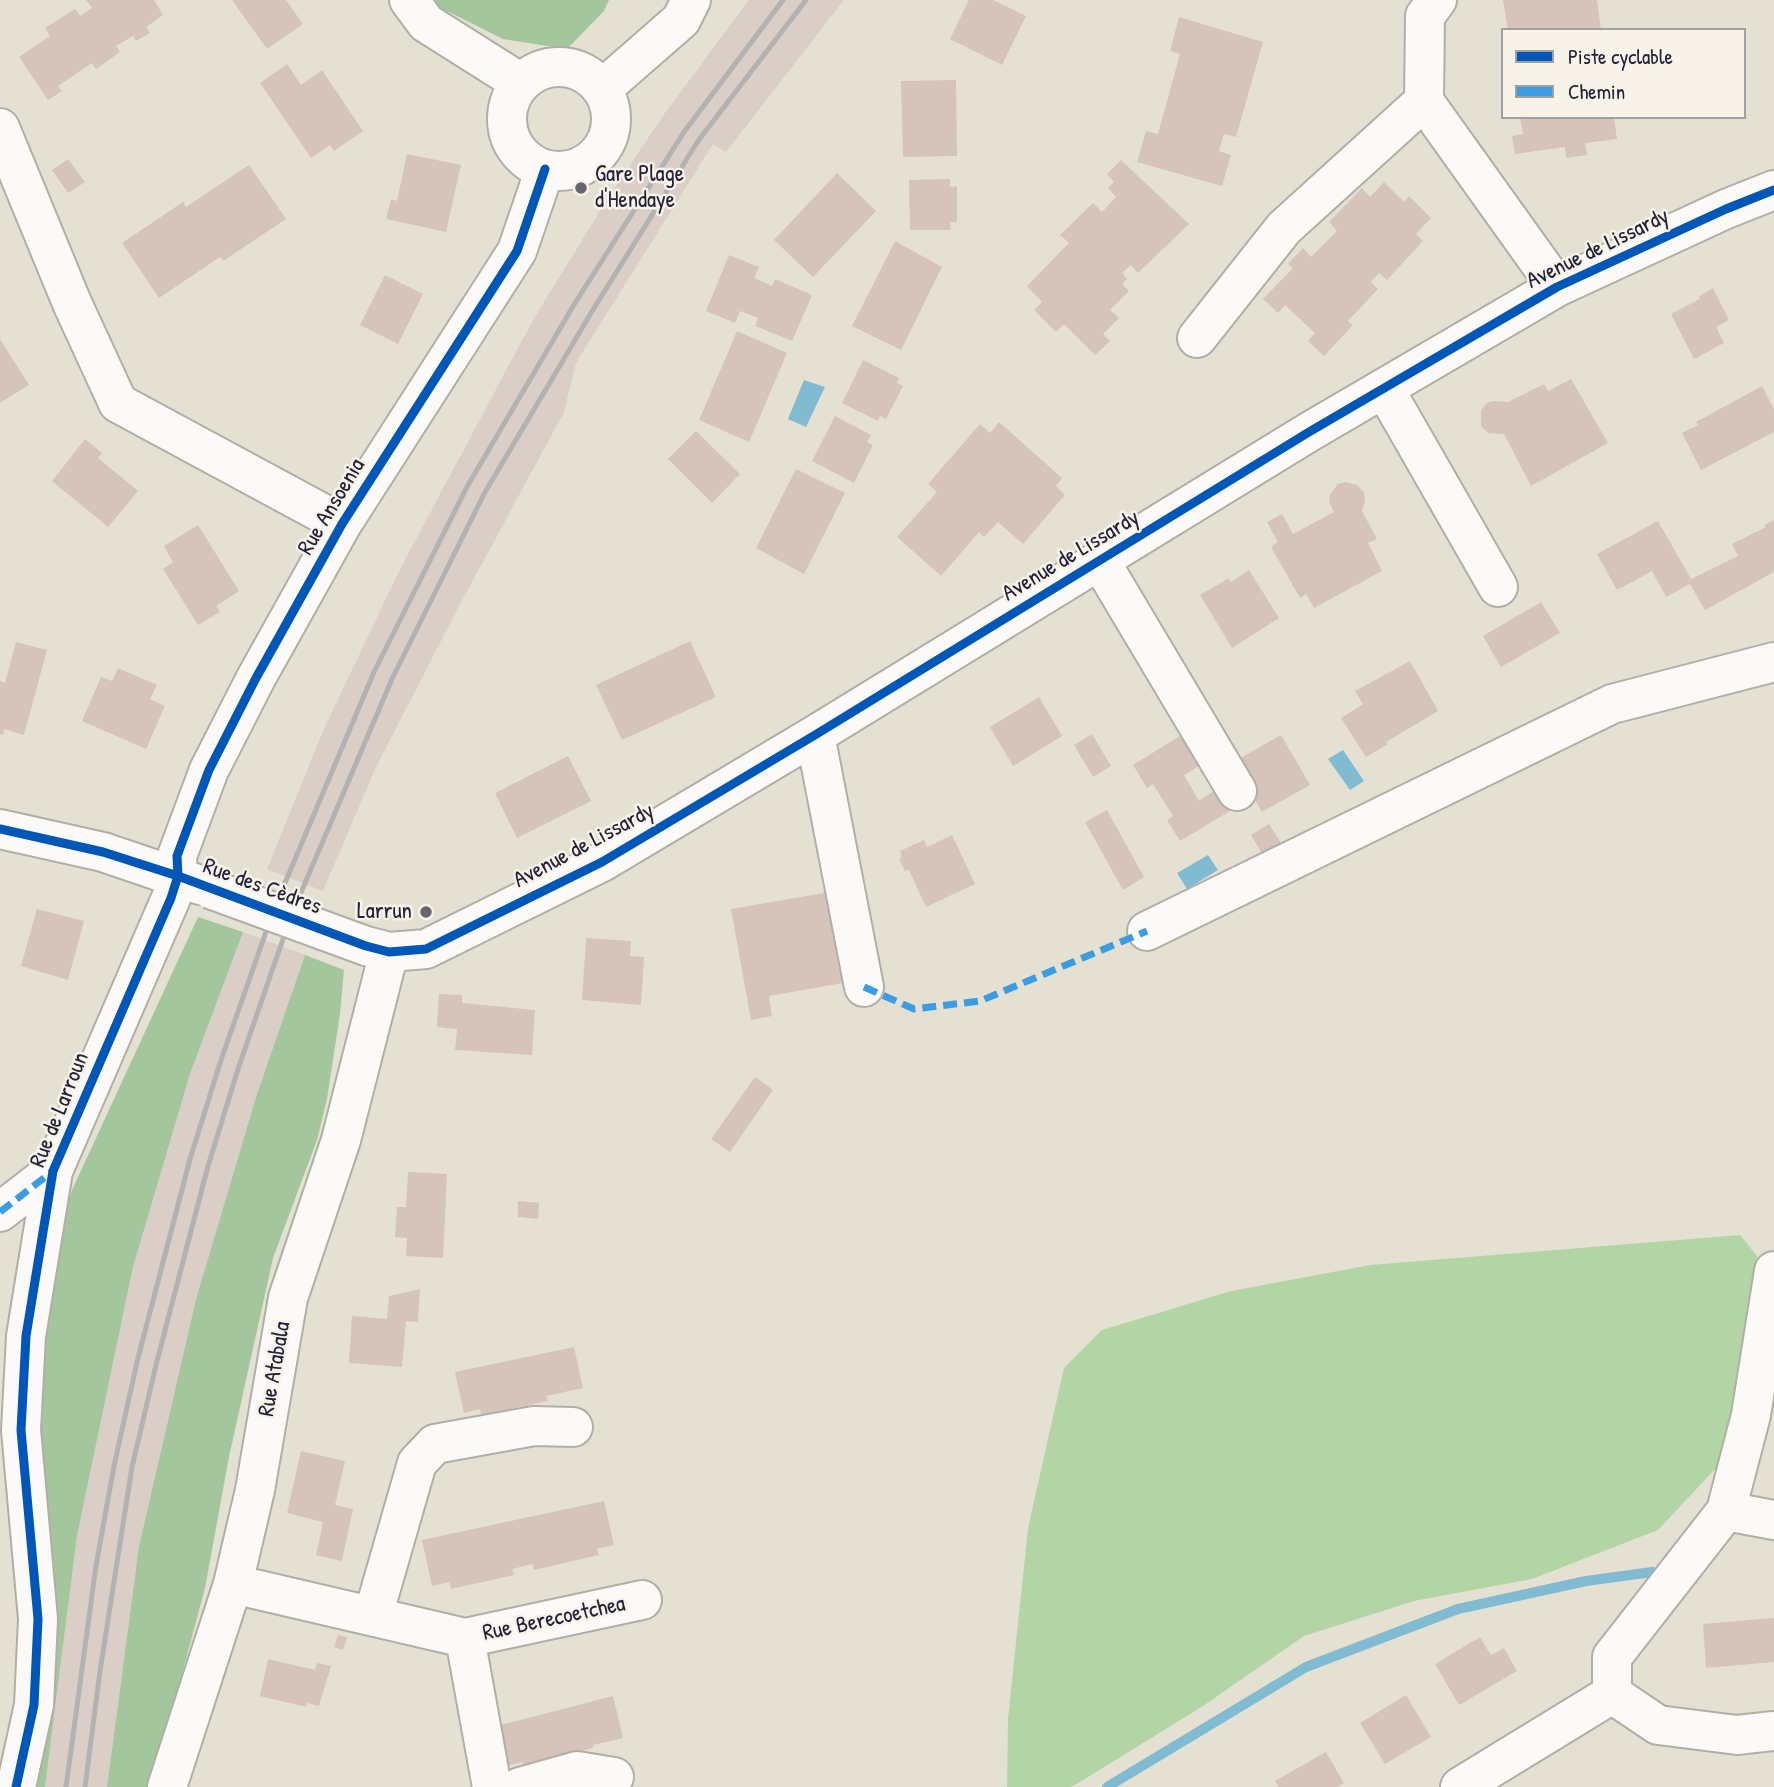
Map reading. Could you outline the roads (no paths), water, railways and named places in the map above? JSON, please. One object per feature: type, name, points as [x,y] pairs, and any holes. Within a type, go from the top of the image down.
[{"type":"street","points":[[409,0],[426,23],[521,83]]},
{"type":"street","points":[[602,89],[681,20],[691,0]]},
{"type":"street","points":[[1437,0],[1425,16],[1424,101],[1557,287]]},
{"type":"street","points":[[554,67],[572,68],[589,76],[602,89],[610,105],[611,123],[607,141],[596,156],[581,166],[564,171],[545,169],[529,162],[516,149],[508,133],[507,115],[511,98],[521,83],[536,72],[554,67]]},
{"type":"street","points":[[1197,338],[1284,228],[1424,101]]},
{"type":"street","points":[[0,128],[72,303],[118,403],[342,524]]},
{"type":"street","name":"Rue Ansoenia","points":[[194,883],[177,856],[209,770],[256,678],[342,524],[517,251],[545,169]]},
{"type":"street","name":"Avenue de Lissardy","points":[[377,949],[426,949],[602,862],[1384,388],[1557,287],[1726,209],[1774,190]]},
{"type":"street","points":[[1384,388],[1498,587]]},
{"type":"street","points":[[1100,561],[1237,791]]},
{"type":"street","points":[[1147,931],[1612,704],[1774,662]]},
{"type":"street","points":[[815,735],[864,987]]},
{"type":"street","name":"Rue des Cèdres","points":[[0,829],[103,852],[377,949]]},
{"type":"street","name":"Rue de Larroun","points":[[16,1787],[34,1705],[38,1619],[21,1430],[26,1336],[53,1171],[171,898],[194,883]]},
{"type":"street","name":"Rue Atabala","points":[[167,1787],[233,1584],[255,1490],[288,1298],[341,1140],[377,949]]},
{"type":"street","points":[[0,1212],[53,1171]]},
{"type":"street","points":[[1612,1695],[1612,1657],[1726,1511],[1751,1415],[1774,1271]]},
{"type":"street","points":[[373,1616],[417,1463],[435,1444],[534,1426],[572,1427]]},
{"type":"street","points":[[1726,1511],[1774,1520]]},
{"type":"street","name":"Rue Berecoetchea","points":[[233,1584],[465,1638],[642,1600]]},
{"type":"street","name":"Rue Berecoetchea","points":[[465,1638],[492,1787]]},
{"type":"street","points":[[1612,1695],[1658,1725],[1737,1735],[1774,1731]]},
{"type":"street","points":[[1460,1787],[1612,1695]]},
{"type":"street","points":[[520,1787],[577,1771],[614,1777]]},
{"type":"water","points":[[804,380],[825,387],[806,427],[788,419]]},
{"type":"water","points":[[1343,750],[1364,781],[1350,790],[1328,759]]},
{"type":"water","points":[[1208,855],[1218,870],[1187,889],[1177,873]]},
{"type":"waterway","points":[[1107,1787],[1306,1667],[1458,1609],[1586,1581],[1652,1572]]},
{"type":"railway","points":[[66,1787],[96,1566],[114,1466],[138,1358],[190,1159],[221,1060],[274,909],[374,672],[468,485],[575,303],[684,132],[783,0]]},
{"type":"railway","points":[[85,1787],[132,1467],[157,1361],[208,1166],[291,916],[392,679],[484,494],[591,313],[698,141],[806,0]]},
{"type":"place","name":"Gare Plage d'Hendaye","points":[[581,188]]},
{"type":"place","name":"Larrun","points":[[426,912]]}]
